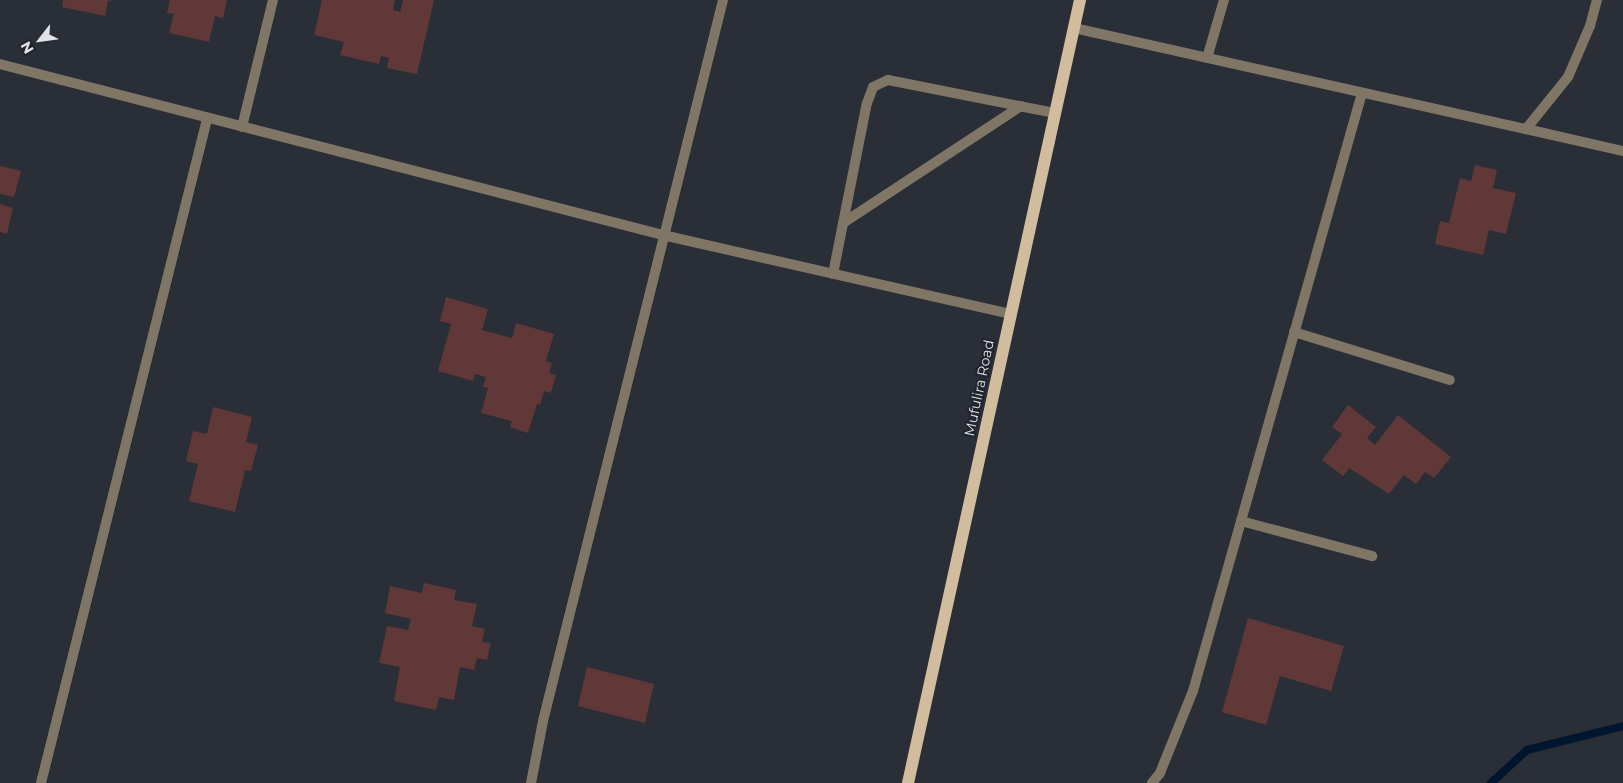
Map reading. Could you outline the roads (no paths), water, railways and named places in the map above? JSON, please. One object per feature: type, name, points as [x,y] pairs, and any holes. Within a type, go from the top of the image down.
[{"type":"main road","name":"Mufulira Road","points":[[908,783],[1080,0]]},
{"type":"street","points":[[242,127],[273,0]]},
{"type":"street","points":[[531,783],[583,560],[667,236],[723,0]]},
{"type":"street","points":[[1207,58],[1224,0]]},
{"type":"street","points":[[1526,129],[1568,77],[1590,26],[1597,0]]},
{"type":"street","points":[[1074,28],[1623,151]]},
{"type":"street","points":[[0,64],[207,119],[667,236],[1011,314]]},
{"type":"street","points":[[833,274],[867,103],[874,87],[888,80],[1055,113]]},
{"type":"street","points":[[1152,783],[1160,773],[1193,691],[1362,93]]},
{"type":"street","points":[[843,223],[1021,106]]},
{"type":"street","points":[[41,783],[207,119]]},
{"type":"street","points":[[1294,332],[1450,380]]},
{"type":"street","points":[[1241,521],[1372,556]]},
{"type":"waterway","points":[[1491,783],[1527,750],[1623,726]]}]
